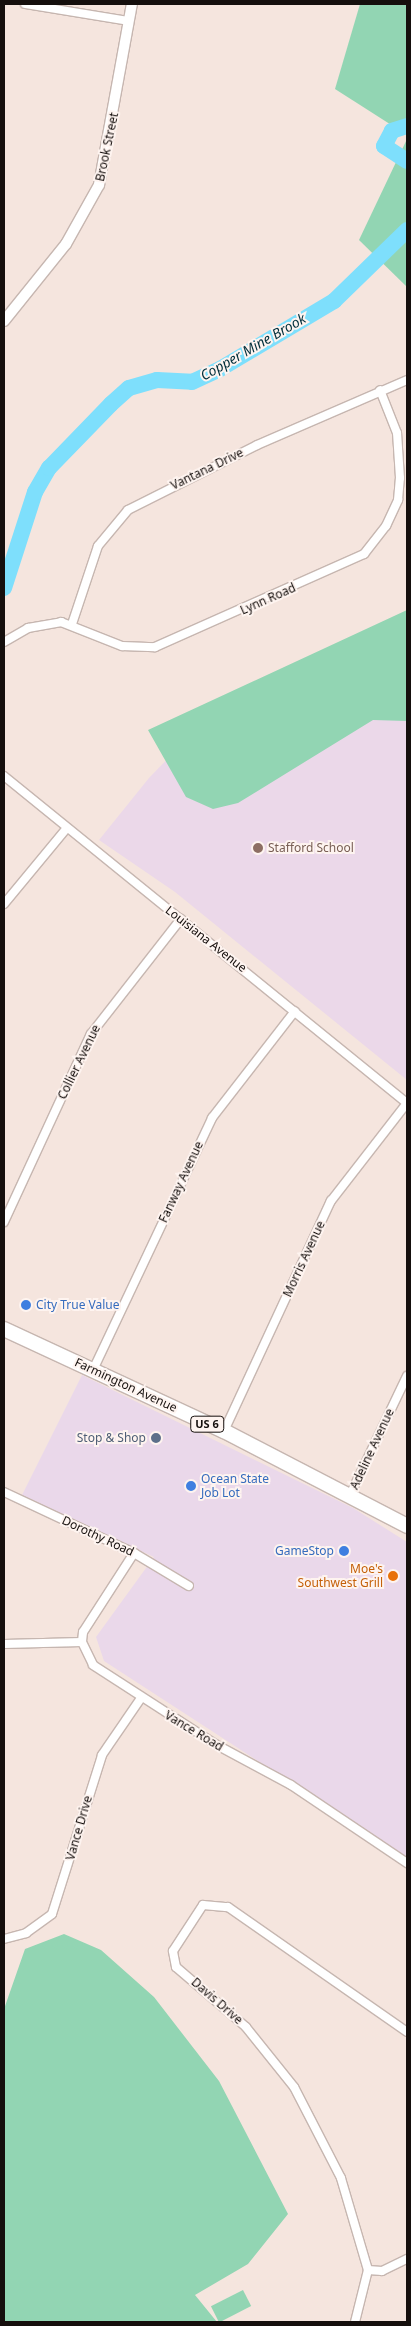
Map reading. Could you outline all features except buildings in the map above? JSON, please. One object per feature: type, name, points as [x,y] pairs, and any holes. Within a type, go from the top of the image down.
[{"type":"highway","name":"Farmington Avenue","points":[[4,1329],[224,1431],[407,1526]]},
{"type":"street","points":[[25,4],[129,21]]},
{"type":"street","name":"Brook Street","points":[[4,321],[66,244],[99,185],[132,4]]},
{"type":"street","name":"Vantana Drive","points":[[72,624],[98,546],[128,510],[380,390],[407,380]]},
{"type":"street","name":"Lynn Road","points":[[4,642],[36,625],[72,624],[122,646],[155,647],[364,554],[386,526],[398,500],[400,478],[397,433],[380,390]]},
{"type":"street","name":"Louisiana Avenue","points":[[4,776],[66,829],[295,1010],[407,1103]]},
{"type":"street","points":[[4,904],[66,829]]},
{"type":"street","name":"Collier Avenue","points":[[4,1222],[91,1034],[181,919]]},
{"type":"street","name":"Fanway Avenue","points":[[93,1370],[212,1118],[295,1010]]},
{"type":"street","name":"Morris Avenue","points":[[224,1431],[331,1200],[407,1103]]},
{"type":"street","name":"Adeline Avenue","points":[[350,1495],[407,1376]]},
{"type":"street","name":"Dorothy Road","points":[[4,1492],[134,1553],[189,1586]]},
{"type":"street","points":[[4,1644],[82,1642],[87,1623],[134,1553]]},
{"type":"street","name":"Vance Road","points":[[82,1642],[93,1665],[140,1698],[291,1784],[407,1863]]},
{"type":"street","name":"Vance Drive","points":[[4,1939],[26,1932],[52,1914],[99,1763],[140,1698]]},
{"type":"street","name":"Davis Drive","points":[[368,2270],[340,2178],[294,2087],[246,2027],[176,1967],[173,1951],[203,1906],[228,1906],[407,2032]]},
{"type":"street","points":[[355,2322],[368,2270],[382,2271],[407,2259]]},
{"type":"shaded area","name":"Stafford School","points":[[407,625],[407,1080],[175,892],[99,840],[149,778],[210,715]]},
{"type":"shaded area","points":[[82,1375],[353,1508],[407,1542],[407,1858],[104,1661],[96,1637],[154,1557],[22,1495]]},
{"type":"green space","points":[[360,4],[407,4],[407,135],[335,89]]},
{"type":"green space","points":[[407,139],[407,287],[359,240]]},
{"type":"green space","points":[[407,610],[407,721],[373,720],[238,803],[213,809],[186,797],[148,730]]},
{"type":"green space","points":[[64,1934],[101,1950],[154,1997],[219,2081],[288,2214],[248,2264],[195,2295],[217,2322],[4,2322],[4,2009],[25,1949]]},
{"type":"green space","points":[[243,2290],[251,2306],[220,2322],[211,2306]]},
{"type":"waterway","name":"Copper Mine Brook","points":[[407,126],[392,131],[384,146],[407,161]]},
{"type":"waterway","name":"Copper Mine Brook","points":[[4,588],[35,492],[49,468],[129,388],[157,380],[192,382],[220,369],[334,301],[407,230]]},
{"type":"place","name":"Stafford School","points":[[258,848]]},
{"type":"place","name":"City True Value","points":[[26,1305]]},
{"type":"place","name":"Stop & Shop","points":[[156,1438]]},
{"type":"place","name":"Ocean State Job Lot","points":[[191,1486]]},
{"type":"place","name":"GameStop","points":[[344,1551]]},
{"type":"place","name":"Moe's Southwest Grill","points":[[393,1576]]}]
